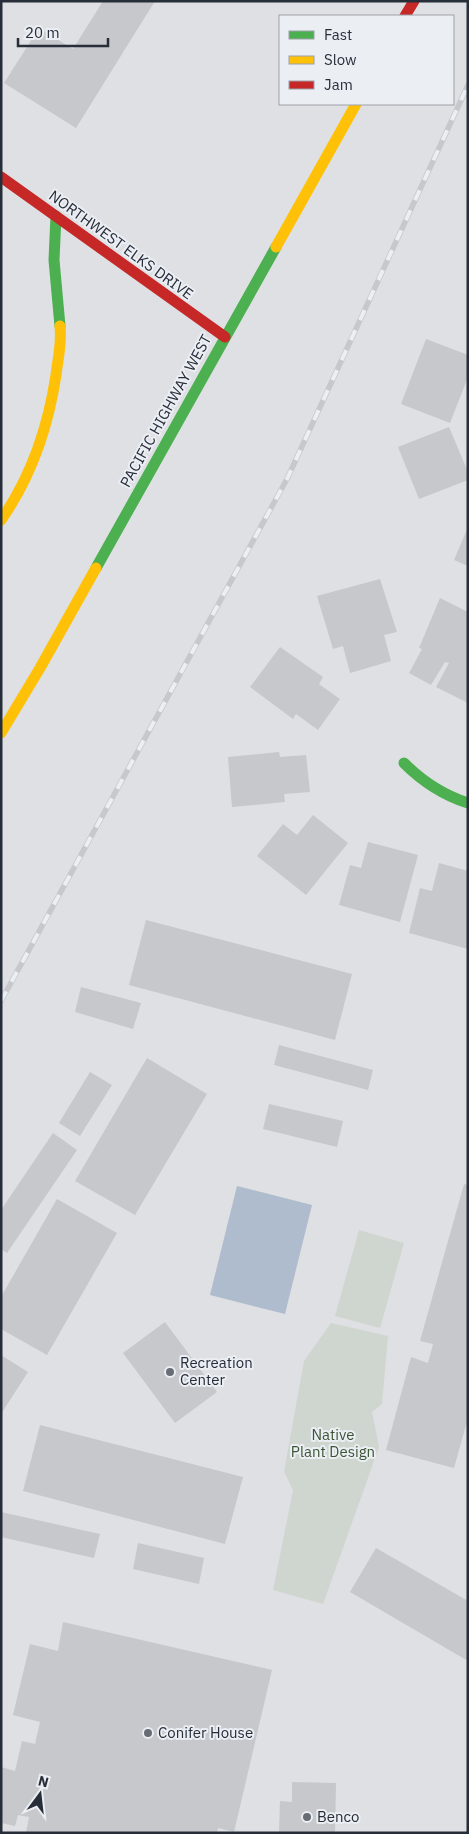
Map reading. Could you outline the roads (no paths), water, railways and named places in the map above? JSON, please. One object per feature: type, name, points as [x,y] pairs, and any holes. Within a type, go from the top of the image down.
[{"type":"main road","points":[[406,15],[414,1]]},
{"type":"main road","name":"PACIFIC HIGHWAY WEST","points":[[1,733],[40,668],[355,105]]},
{"type":"main road","name":"NORTHWEST ELKS DRIVE","points":[[1,177],[224,337]]},
{"type":"main road","points":[[1,520],[26,480],[40,449],[54,399],[61,335],[53,262],[52,236],[56,216]]},
{"type":"main road","points":[[404,763],[416,776],[434,790],[468,803]]},
{"type":"water","points":[[237,1186],[312,1205],[285,1314],[210,1295]]},
{"type":"railway","points":[[1,1001],[287,479],[468,85]]},
{"type":"place","name":"Recreation Center","points":[[170,1372]]},
{"type":"place","name":"Conifer House","points":[[148,1733]]},
{"type":"place","name":"Benco","points":[[307,1817]]},
{"type":"park label","name":"Native Plant Design","points":[[333,1444]]}]
